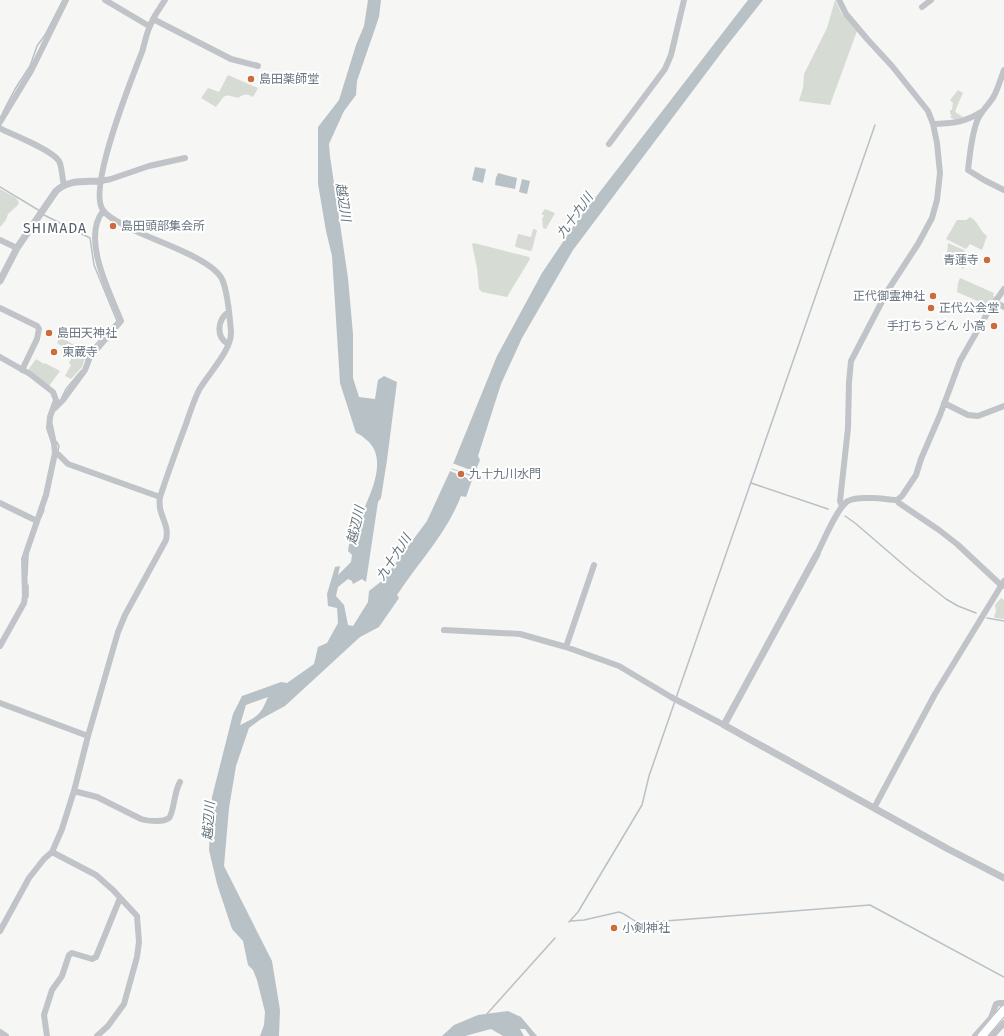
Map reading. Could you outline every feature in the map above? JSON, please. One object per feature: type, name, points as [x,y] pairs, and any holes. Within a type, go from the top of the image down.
[{"type":"main road","points":[[982,1036],[1004,1010]]},
{"type":"street","points":[[0,122],[31,71],[66,0]]},
{"type":"street","points":[[105,0],[150,26]]},
{"type":"street","points":[[0,931],[30,878],[44,859],[52,852],[62,830],[118,632],[125,615],[166,540],[167,528],[158,508],[160,497],[199,390],[228,344],[231,334],[225,287],[222,278],[210,266],[182,250],[135,231],[110,217],[103,211],[99,201],[101,181],[110,138],[150,26],[165,0]]},
{"type":"street","points":[[609,144],[665,69],[671,55],[684,0]]},
{"type":"street","points":[[839,0],[846,14],[917,96],[928,111],[933,124],[937,143],[940,173],[937,200],[932,218],[918,244],[888,290],[851,361],[848,428],[840,501],[842,506]]},
{"type":"street","points":[[922,7],[931,0]]},
{"type":"street","points":[[153,19],[231,59],[258,66]]},
{"type":"street","points":[[1004,70],[994,95],[982,111],[977,123],[970,147],[968,170],[1004,190]]},
{"type":"street","points":[[933,124],[958,122],[969,119],[982,111]]},
{"type":"street","points":[[0,128],[44,150],[56,158],[60,162],[64,185]]},
{"type":"street","points":[[0,280],[17,248],[50,198],[64,185],[72,182],[101,181],[111,179],[149,166],[184,158]]},
{"type":"street","points":[[53,410],[63,400],[85,370],[90,357],[121,321],[98,264],[95,231],[100,215],[103,211]]},
{"type":"street","points":[[0,240],[17,248]]},
{"type":"street","points":[[897,500],[902,496],[916,475],[921,458],[940,415],[960,361],[1004,289]]},
{"type":"street","points":[[995,302],[1004,307]]},
{"type":"street","points":[[0,308],[37,326],[39,329],[37,339],[22,370]]},
{"type":"street","points":[[228,312],[222,321],[219,332],[223,340],[228,344]]},
{"type":"street","points":[[0,357],[30,374],[53,392],[56,400],[50,417],[49,431],[54,443],[55,453],[46,496],[24,559],[24,603],[0,646]]},
{"type":"street","points":[[944,404],[968,415],[978,416],[1004,406]]},
{"type":"street","points":[[55,453],[68,464],[160,497]]},
{"type":"street","points":[[724,725],[842,506],[847,501],[856,499],[874,498],[897,500],[899,503],[957,544],[1003,583],[935,694],[874,808]]},
{"type":"street","points":[[0,503],[37,520]]},
{"type":"street","points":[[566,647],[594,565]]},
{"type":"street","points":[[444,630],[520,634],[566,647],[619,666],[671,697],[1004,878]]},
{"type":"street","points":[[0,703],[88,736]]},
{"type":"street","points":[[74,791],[97,797],[141,819],[147,821],[160,821],[170,816],[174,798],[180,782]]},
{"type":"street","points":[[52,852],[96,875],[113,890],[137,916],[139,942],[137,957],[124,1004],[108,1026],[96,1036]]},
{"type":"street","points":[[47,1036],[44,1015],[52,990],[62,976],[69,955],[72,953],[92,959],[96,957],[120,898]]},
{"type":"street","points":[[975,1036],[991,1018],[996,1004],[1004,1003]]},
{"type":"street","points":[[992,1036],[1004,1023]]},
{"type":"street","points":[[0,1032],[6,1036]]},
{"type":"shaded area","points":[[835,0],[842,14],[857,31],[830,105],[799,101],[803,88],[804,74],[827,28]]},
{"type":"shaded area","points":[[228,75],[258,88],[253,97],[244,95],[238,98],[227,95],[216,107],[201,98],[208,88],[219,92]]},
{"type":"shaded area","points":[[958,90],[963,93],[955,112],[963,117],[955,120],[950,117],[952,115],[950,114],[950,110],[952,110],[953,103],[950,100]]},
{"type":"shaded area","points":[[0,189],[16,198],[19,202],[18,205],[8,214],[6,220],[0,227]]},
{"type":"shaded area","points":[[545,209],[555,213],[546,229],[543,228],[542,218],[544,215],[542,215],[542,213]]},
{"type":"shaded area","points":[[970,217],[987,236],[982,250],[970,244],[966,249],[946,239],[957,220],[966,220]]},
{"type":"shaded area","points":[[533,229],[537,230],[532,250],[530,251],[515,246],[518,234],[531,237]]},
{"type":"shaded area","points":[[474,243],[529,257],[530,259],[507,297],[482,292],[479,289],[477,268],[472,244]]},
{"type":"shaded area","points":[[948,243],[964,250],[967,261],[963,269],[947,253]]},
{"type":"shaded area","points":[[960,278],[994,293],[993,296],[995,297],[989,306],[957,292]]},
{"type":"shaded area","points":[[60,337],[87,352],[82,367],[71,379],[65,376],[71,365],[69,363],[72,357],[67,354],[69,351],[57,343]]},
{"type":"shaded area","points":[[36,359],[60,371],[49,386],[28,370]]},
{"type":"shaded area","points":[[1001,598],[1004,600],[1004,619],[995,618],[994,616],[996,612],[995,605]]},
{"type":"water","name":"越辺川","points":[[368,0],[381,0],[379,17],[357,81],[356,95],[344,111],[329,144],[330,156],[348,278],[353,334],[353,378],[359,397],[375,399],[378,380],[384,376],[397,382],[387,460],[381,498],[378,502],[366,582],[362,579],[353,584],[352,581],[348,579],[338,587],[336,596],[344,605],[348,625],[353,626],[368,602],[369,591],[383,580],[427,521],[450,471],[472,480],[466,497],[461,496],[448,523],[397,595],[399,598],[379,627],[360,637],[285,706],[261,719],[249,728],[236,766],[229,808],[224,866],[272,961],[280,1010],[279,1036],[260,1036],[264,1025],[265,1012],[257,980],[253,970],[248,965],[243,941],[232,929],[217,884],[209,850],[212,797],[233,714],[242,696],[281,682],[287,683],[314,664],[318,647],[327,643],[338,623],[337,608],[328,606],[327,594],[335,567],[340,566],[338,575],[351,562],[352,555],[348,551],[353,519],[357,524],[370,493],[377,471],[375,451],[369,442],[356,433],[340,383],[332,256],[318,184],[318,127],[339,100],[356,45],[364,26]],"holes":[[[268,697],[258,715],[240,725],[246,705]]]},
{"type":"water","points":[[748,0],[763,0],[725,48],[573,250],[522,338],[501,384],[478,456],[480,460],[473,477],[451,469],[497,356],[542,273],[575,224]]},
{"type":"water","points":[[475,167],[486,169],[483,183],[472,180]]},
{"type":"water","points":[[498,173],[517,178],[515,189],[495,185]]},
{"type":"water","points":[[522,179],[530,181],[527,194],[519,192]]},
{"type":"water","points":[[508,1011],[521,1017],[537,1036],[530,1036],[525,1029],[520,1029],[524,1036],[503,1036],[491,1029],[465,1036],[442,1036],[454,1025],[478,1015]]},
{"type":"pier","points":[[452,463],[476,472],[475,476],[450,468]]},
{"type":"waterway","points":[[3,112],[15,89],[30,66],[37,46],[45,35],[63,0]]},
{"type":"waterway","points":[[676,698],[875,125]]},
{"type":"waterway","points":[[0,187],[40,211]]},
{"type":"waterway","points":[[44,215],[90,238],[94,265],[117,321],[87,354],[86,360]]},
{"type":"waterway","points":[[62,397],[66,389],[81,371]]},
{"type":"waterway","points":[[52,424],[55,438]]},
{"type":"waterway","points":[[57,442],[59,446],[58,451]]},
{"type":"waterway","points":[[751,483],[828,509]]},
{"type":"waterway","points":[[41,517],[44,510]]},
{"type":"waterway","points":[[845,516],[946,599],[958,606],[976,613]]},
{"type":"waterway","points":[[27,575],[28,555]]},
{"type":"waterway","points":[[28,585],[28,597]]},
{"type":"waterway","points":[[987,618],[1004,621]]},
{"type":"waterway","points":[[569,922],[578,912],[642,805],[649,776],[675,701]]},
{"type":"waterway","points":[[571,921],[584,920],[619,912],[640,923],[870,905],[1004,977]]},
{"type":"waterway","points":[[486,1015],[555,938]]},
{"type":"place","name":"島田薬師堂","points":[[251,79]]},
{"type":"place","name":"島田頭部集会所","points":[[113,226]]},
{"type":"place","name":"青蓮寺","points":[[987,260]]},
{"type":"place","name":"正代御霊神社","points":[[933,296]]},
{"type":"place","name":"正代公会堂","points":[[931,308]]},
{"type":"place","name":"手打ちうどん 小高","points":[[994,326]]},
{"type":"place","name":"島田天神社","points":[[49,333]]},
{"type":"place","name":"東蔵寺","points":[[54,352]]},
{"type":"place","name":"九十九川水門","points":[[461,474]]},
{"type":"place","name":"小剣神社","points":[[614,928]]},
{"type":"district","name":"SHIMADA","points":[[55,228]]},
{"type":"water label","name":"九十九川","points":[[574,215]]},
{"type":"water label","name":"九十九川","points":[[393,557]]}]
